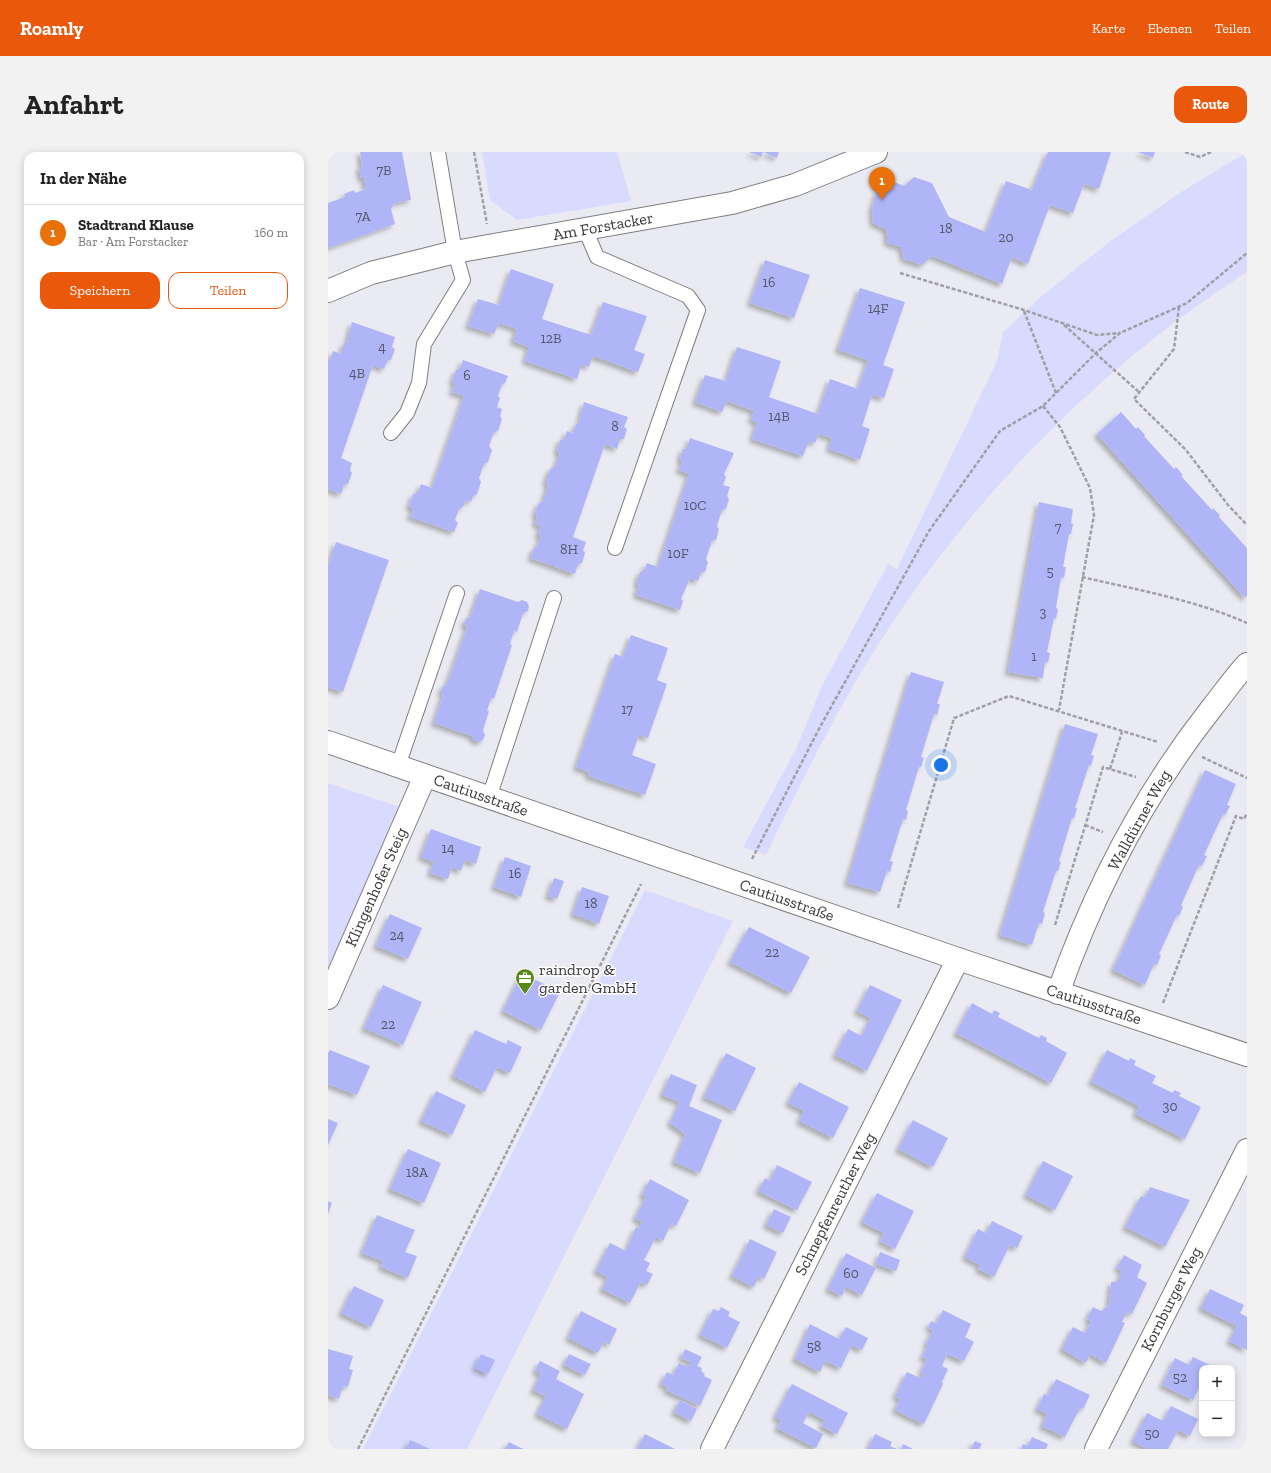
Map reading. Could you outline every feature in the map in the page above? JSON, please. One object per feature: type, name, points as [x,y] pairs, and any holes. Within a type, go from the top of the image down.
[{"type":"street","name":"Am Forstacker","points":[[328,291],[371,273],[455,252],[732,203],[795,186],[876,152]]},
{"type":"street","name":"Walldürner Weg","points":[[1058,992],[1086,920],[1124,842],[1154,788],[1189,738],[1247,664]]},
{"type":"street","name":"Cautiusstraße","points":[[328,742],[958,959],[1247,1055]]},
{"type":"street","name":"Klingenhofer Steig","points":[[328,998],[425,776]]},
{"type":"street","name":"Schnepfenreuther Weg","points":[[712,1449],[958,959]]},
{"type":"street","name":"Kornburger Weg","points":[[1096,1449],[1247,1150]]},
{"type":"lane","points":[[391,433],[407,413],[419,383],[424,344],[463,280],[455,252],[438,152]]},
{"type":"lane","points":[[585,229],[597,258],[688,296],[698,310],[615,548]]},
{"type":"lane","points":[[398,766],[457,593]]},
{"type":"lane","points":[[489,798],[554,598]]},
{"type":"path","points":[[474,152],[488,228]]},
{"type":"path","points":[[1184,152],[1200,157],[1211,152]]},
{"type":"path","points":[[752,859],[820,727],[929,531],[1000,432],[1044,406],[1096,353],[1120,333],[1186,303],[1247,253]]},
{"type":"path","points":[[900,274],[1024,310],[1097,335],[1120,333]]},
{"type":"path","points":[[1179,307],[1174,349],[1134,399],[1186,450],[1228,505],[1247,525]]},
{"type":"path","points":[[1024,310],[1056,393]]},
{"type":"path","points":[[1062,323],[1140,393]]},
{"type":"path","points":[[1044,406],[1060,427],[1090,488],[1094,515],[1059,710]]},
{"type":"path","points":[[1082,577],[1223,612],[1247,623]]},
{"type":"path","points":[[898,908],[954,718],[1009,696],[1059,710],[1159,743]]},
{"type":"path","points":[[1110,769],[1122,732]]},
{"type":"path","points":[[1195,754],[1247,778]]},
{"type":"path","points":[[1055,925],[1103,767],[1143,779]]},
{"type":"path","points":[[1163,1004],[1236,816],[1244,819],[1247,813]]},
{"type":"path","points":[[1085,825],[1104,833]]},
{"type":"path","points":[[358,1449],[641,884]]},
{"type":"shaded area","points":[[482,152],[617,152],[631,201],[517,220],[490,200]]},
{"type":"shaded area","points":[[1247,152],[1247,272],[1194,308],[1095,388],[1049,432],[1005,478],[964,526],[925,576],[871,655],[839,711],[794,797],[766,855],[743,847],[796,749],[822,686],[888,564],[897,569],[997,361],[1003,332],[1043,295],[1108,243],[1178,194]]},
{"type":"shaded area","points":[[328,783],[400,807],[328,978]]},
{"type":"shaded area","points":[[645,890],[733,921],[467,1449],[363,1449]]},
{"type":"building","points":[[360,152],[402,152],[411,200],[395,203],[391,209],[395,224],[328,248],[328,203],[345,197],[344,194],[354,190],[355,193],[366,189],[364,178],[361,178],[359,167],[362,167]]},
{"type":"building","points":[[749,152],[763,152],[761,157]]},
{"type":"building","points":[[763,152],[779,152],[777,158]]},
{"type":"building","points":[[1048,152],[1111,152],[1099,189],[1084,184],[1073,213],[1050,205],[1028,264],[1012,257],[1002,284],[932,256],[922,265],[904,259],[901,247],[888,243],[886,229],[873,223],[872,208],[877,192],[889,180],[904,186],[914,177],[932,183],[949,217],[986,232],[1006,181],[1032,190]]},
{"type":"building","points":[[1138,152],[1155,152],[1153,158]]},
{"type":"building","points":[[765,260],[810,275],[794,318],[750,303]]},
{"type":"building","points":[[511,269],[554,284],[542,319],[591,335],[603,302],[647,316],[634,350],[645,354],[638,372],[593,356],[589,367],[582,364],[577,379],[525,361],[529,347],[513,341],[517,329],[499,323],[494,334],[468,326],[478,299],[499,305]]},
{"type":"building","points":[[860,288],[905,302],[883,365],[894,369],[884,398],[872,395],[862,426],[870,429],[860,460],[829,449],[832,438],[819,434],[815,443],[809,441],[803,456],[752,439],[757,422],[751,420],[754,411],[727,401],[722,412],[695,402],[705,375],[726,381],[737,347],[781,361],[769,397],[818,414],[830,379],[858,389],[868,360],[838,350]]},
{"type":"building","points":[[352,322],[395,337],[392,347],[395,349],[391,360],[388,360],[384,369],[373,365],[341,458],[352,463],[350,470],[352,473],[348,484],[344,485],[341,494],[328,489],[328,360],[330,360],[333,351],[341,354],[344,343],[347,343]]},
{"type":"building","points":[[463,360],[508,376],[505,383],[502,384],[498,396],[500,398],[497,407],[502,409],[500,416],[502,419],[498,431],[494,432],[489,446],[492,450],[488,462],[484,464],[479,478],[481,482],[477,494],[473,496],[471,502],[466,500],[463,507],[459,509],[455,520],[458,523],[454,532],[410,517],[413,509],[409,506],[413,494],[418,493],[421,484],[432,488],[464,396],[452,392],[455,384],[452,382],[456,370],[460,369]]},
{"type":"building","points":[[584,402],[628,417],[624,427],[627,429],[624,439],[620,439],[617,449],[605,444],[573,537],[586,542],[583,550],[585,553],[582,563],[578,564],[575,574],[531,558],[533,549],[536,548],[541,537],[538,534],[541,526],[535,524],[537,517],[535,513],[539,503],[543,502],[548,486],[546,481],[550,469],[555,467],[560,454],[557,451],[560,440],[564,439],[567,431],[573,433],[576,424],[579,423]]},
{"type":"building","points":[[1121,412],[1136,429],[1138,427],[1145,435],[1144,436],[1174,469],[1176,467],[1183,475],[1181,476],[1212,510],[1213,508],[1220,515],[1219,517],[1247,548],[1247,596],[1245,598],[1097,434]]},
{"type":"building","points":[[690,438],[734,453],[724,474],[726,477],[723,485],[730,487],[727,496],[729,499],[726,509],[722,510],[717,526],[719,529],[716,540],[712,541],[706,559],[708,562],[705,572],[701,572],[698,581],[690,578],[681,599],[683,601],[680,610],[636,595],[639,586],[637,583],[640,572],[644,571],[647,563],[658,567],[689,474],[679,470],[682,462],[680,458],[683,449],[687,448]]},
{"type":"building","points":[[1039,502],[1073,509],[1071,523],[1073,524],[1071,534],[1069,534],[1063,567],[1066,567],[1064,578],[1061,577],[1056,608],[1058,609],[1056,619],[1054,618],[1047,652],[1050,653],[1048,663],[1045,662],[1043,678],[1008,672]]},
{"type":"building","points":[[336,542],[389,560],[343,692],[328,687],[328,566]]},
{"type":"building","points":[[480,589],[518,602],[522,600],[527,602],[529,606],[528,611],[523,613],[517,632],[514,631],[510,644],[512,645],[494,699],[491,698],[487,711],[489,711],[483,730],[485,735],[483,740],[479,742],[474,740],[472,736],[434,723],[443,695],[441,691],[443,686],[447,684],[467,628],[464,623],[466,619],[471,616]]},
{"type":"building","points":[[631,635],[668,648],[657,680],[667,684],[648,738],[639,735],[632,755],[656,764],[645,795],[588,776],[589,772],[576,767],[615,654],[623,657]]},
{"type":"building","points":[[911,672],[944,682],[937,704],[940,704],[937,715],[934,714],[921,757],[924,758],[921,767],[919,767],[906,810],[908,811],[906,820],[903,819],[890,861],[893,862],[890,872],[887,871],[880,892],[847,883]]},
{"type":"building","points":[[1065,724],[1098,734],[1091,755],[1094,756],[1091,766],[1089,765],[1075,808],[1077,808],[1074,819],[1072,818],[1059,861],[1061,862],[1058,871],[1056,871],[1043,912],[1045,913],[1042,924],[1039,923],[1032,945],[1000,935]]},
{"type":"building","points":[[1205,770],[1236,784],[1227,805],[1230,806],[1225,815],[1223,814],[1204,855],[1207,856],[1202,866],[1199,865],[1181,905],[1183,907],[1179,916],[1177,915],[1159,954],[1161,956],[1157,965],[1154,964],[1145,985],[1113,970]]},
{"type":"building","points":[[431,829],[481,847],[476,864],[465,860],[461,871],[452,867],[448,879],[430,873],[434,862],[421,857]]},
{"type":"building","points":[[505,857],[531,866],[521,897],[494,887]]},
{"type":"building","points":[[554,878],[564,881],[557,899],[548,896]]},
{"type":"building","points":[[582,887],[609,896],[599,924],[573,914]]},
{"type":"building","points":[[390,914],[422,928],[408,959],[376,946]]},
{"type":"building","points":[[749,927],[810,957],[791,993],[730,962]]},
{"type":"building","points":[[522,973],[560,992],[541,1030],[503,1011]]},
{"type":"building","points":[[383,985],[422,1002],[403,1045],[364,1028]]},
{"type":"building","points":[[870,985],[902,1000],[867,1071],[835,1055],[848,1029],[862,1036],[871,1018],[857,1011]]},
{"type":"building","points":[[972,1003],[992,1014],[994,1010],[1000,1013],[998,1017],[1039,1038],[1041,1035],[1047,1038],[1046,1041],[1067,1053],[1051,1083],[956,1033]]},
{"type":"building","points":[[475,1030],[506,1044],[508,1040],[522,1047],[510,1073],[497,1067],[485,1092],[453,1076]]},
{"type":"building","points":[[330,1050],[370,1066],[357,1095],[328,1084],[328,1053]]},
{"type":"building","points":[[1107,1050],[1129,1061],[1130,1058],[1136,1061],[1134,1065],[1156,1076],[1152,1083],[1173,1093],[1174,1090],[1181,1093],[1179,1096],[1201,1107],[1185,1139],[1135,1114],[1139,1106],[1091,1082]]},
{"type":"building","points":[[726,1053],[756,1068],[735,1111],[704,1097]]},
{"type":"building","points":[[671,1074],[697,1085],[689,1106],[722,1120],[700,1173],[674,1162],[685,1134],[670,1123],[680,1102],[662,1095]]},
{"type":"building","points":[[799,1082],[849,1107],[833,1138],[799,1121],[804,1111],[788,1103]]},
{"type":"building","points":[[436,1091],[466,1105],[452,1135],[421,1121]]},
{"type":"building","points":[[328,1119],[338,1123],[328,1145]]},
{"type":"building","points":[[913,1120],[948,1138],[933,1167],[898,1149]]},
{"type":"building","points":[[408,1149],[441,1163],[424,1203],[390,1189]]},
{"type":"building","points":[[1043,1161],[1073,1176],[1055,1210],[1026,1195]]},
{"type":"building","points":[[777,1165],[812,1182],[797,1210],[758,1191],[765,1178],[770,1181]]},
{"type":"building","points":[[650,1179],[689,1200],[676,1226],[671,1224],[663,1241],[656,1237],[644,1260],[650,1263],[646,1271],[653,1274],[647,1285],[641,1282],[630,1303],[602,1289],[608,1277],[596,1271],[610,1243],[626,1251],[636,1227],[639,1229],[642,1222],[635,1218],[646,1197],[642,1195]]},
{"type":"building","points":[[1150,1187],[1190,1200],[1165,1247],[1125,1227],[1141,1196],[1145,1198]]},
{"type":"building","points":[[877,1193],[914,1211],[895,1249],[880,1241],[884,1233],[862,1222]]},
{"type":"building","points":[[328,1201],[332,1203],[328,1214]]},
{"type":"building","points":[[774,1209],[791,1217],[783,1233],[766,1225]]},
{"type":"building","points":[[377,1215],[415,1230],[405,1252],[417,1256],[408,1278],[381,1267],[383,1261],[362,1253]]},
{"type":"building","points":[[992,1221],[1023,1236],[1017,1248],[1010,1245],[994,1277],[978,1269],[980,1265],[965,1257],[978,1229],[986,1233]]},
{"type":"building","points":[[750,1239],[777,1252],[764,1279],[759,1276],[754,1287],[732,1276]]},
{"type":"building","points":[[880,1252],[900,1260],[896,1271],[876,1264]]},
{"type":"building","points":[[846,1253],[876,1268],[862,1295],[846,1287],[842,1296],[828,1289]]},
{"type":"building","points":[[1124,1255],[1142,1265],[1137,1277],[1147,1283],[1132,1314],[1127,1312],[1122,1322],[1125,1323],[1106,1363],[1090,1354],[1086,1363],[1062,1349],[1073,1327],[1085,1333],[1091,1321],[1087,1319],[1093,1307],[1101,1311],[1109,1305],[1111,1282],[1118,1282],[1122,1271],[1117,1268]]},
{"type":"building","points":[[354,1286],[384,1300],[371,1327],[341,1313]]},
{"type":"building","points":[[1210,1289],[1244,1305],[1240,1313],[1247,1317],[1247,1350],[1229,1341],[1237,1326],[1201,1308]]},
{"type":"building","points":[[721,1307],[730,1312],[728,1316],[740,1322],[727,1348],[700,1335],[713,1309],[719,1311]]},
{"type":"building","points":[[943,1310],[971,1324],[965,1337],[974,1342],[964,1361],[947,1354],[942,1366],[948,1369],[942,1382],[943,1384],[924,1424],[895,1410],[900,1399],[895,1396],[907,1372],[920,1378],[923,1374],[921,1372],[927,1359],[922,1357],[928,1345],[926,1344],[933,1330],[928,1327],[931,1321],[936,1324]]},
{"type":"building","points":[[581,1311],[617,1329],[609,1345],[604,1341],[598,1353],[568,1338]]},
{"type":"building","points":[[810,1324],[839,1339],[846,1327],[868,1338],[862,1350],[852,1345],[841,1368],[825,1361],[820,1372],[795,1359]]},
{"type":"building","points":[[328,1349],[353,1356],[349,1369],[353,1370],[348,1387],[343,1386],[339,1399],[328,1395]]},
{"type":"building","points":[[685,1349],[702,1357],[697,1366],[702,1368],[701,1371],[705,1374],[704,1376],[712,1380],[700,1406],[666,1390],[668,1387],[661,1384],[667,1372],[673,1375],[679,1363],[688,1367],[691,1362],[681,1358]]},
{"type":"building","points":[[481,1354],[495,1360],[488,1374],[475,1368]]},
{"type":"building","points":[[569,1354],[591,1364],[585,1375],[564,1365]]},
{"type":"building","points":[[1193,1357],[1210,1365],[1199,1365],[1199,1388],[1193,1400],[1162,1385],[1175,1358],[1189,1365]]},
{"type":"building","points":[[540,1361],[560,1371],[556,1379],[584,1394],[567,1429],[537,1414],[546,1396],[533,1390],[541,1374],[535,1371]]},
{"type":"building","points":[[1056,1379],[1090,1395],[1083,1409],[1080,1408],[1065,1437],[1042,1426],[1047,1414],[1037,1409],[1044,1394],[1048,1395]]},
{"type":"building","points":[[792,1384],[848,1413],[837,1434],[821,1426],[825,1420],[809,1412],[803,1423],[823,1434],[816,1448],[777,1428],[781,1420],[775,1417]]},
{"type":"building","points":[[680,1400],[697,1409],[691,1421],[674,1412]]},
{"type":"building","points":[[1171,1406],[1198,1419],[1190,1436],[1178,1430],[1168,1449],[1148,1449],[1133,1441],[1147,1413],[1163,1421]]},
{"type":"building","points":[[645,1434],[675,1449],[637,1449]]},
{"type":"building","points":[[875,1434],[892,1442],[890,1446],[897,1449],[868,1449]]},
{"type":"building","points":[[1032,1437],[1048,1444],[1046,1449],[1021,1449],[1023,1444],[1028,1446]]},
{"type":"building","points":[[410,1440],[430,1449],[406,1449]]},
{"type":"building","points":[[975,1441],[982,1444],[979,1449],[971,1449]]},
{"type":"building","points":[[509,1442],[519,1447],[524,1449],[505,1449]]},
{"type":"building","points":[[903,1444],[913,1449],[901,1449]]},
{"type":"place","name":"Stadtrand Klause","points":[[882,200]]},
{"type":"place","name":"raindrop & garden GmbH","points":[[525,995]]}]
